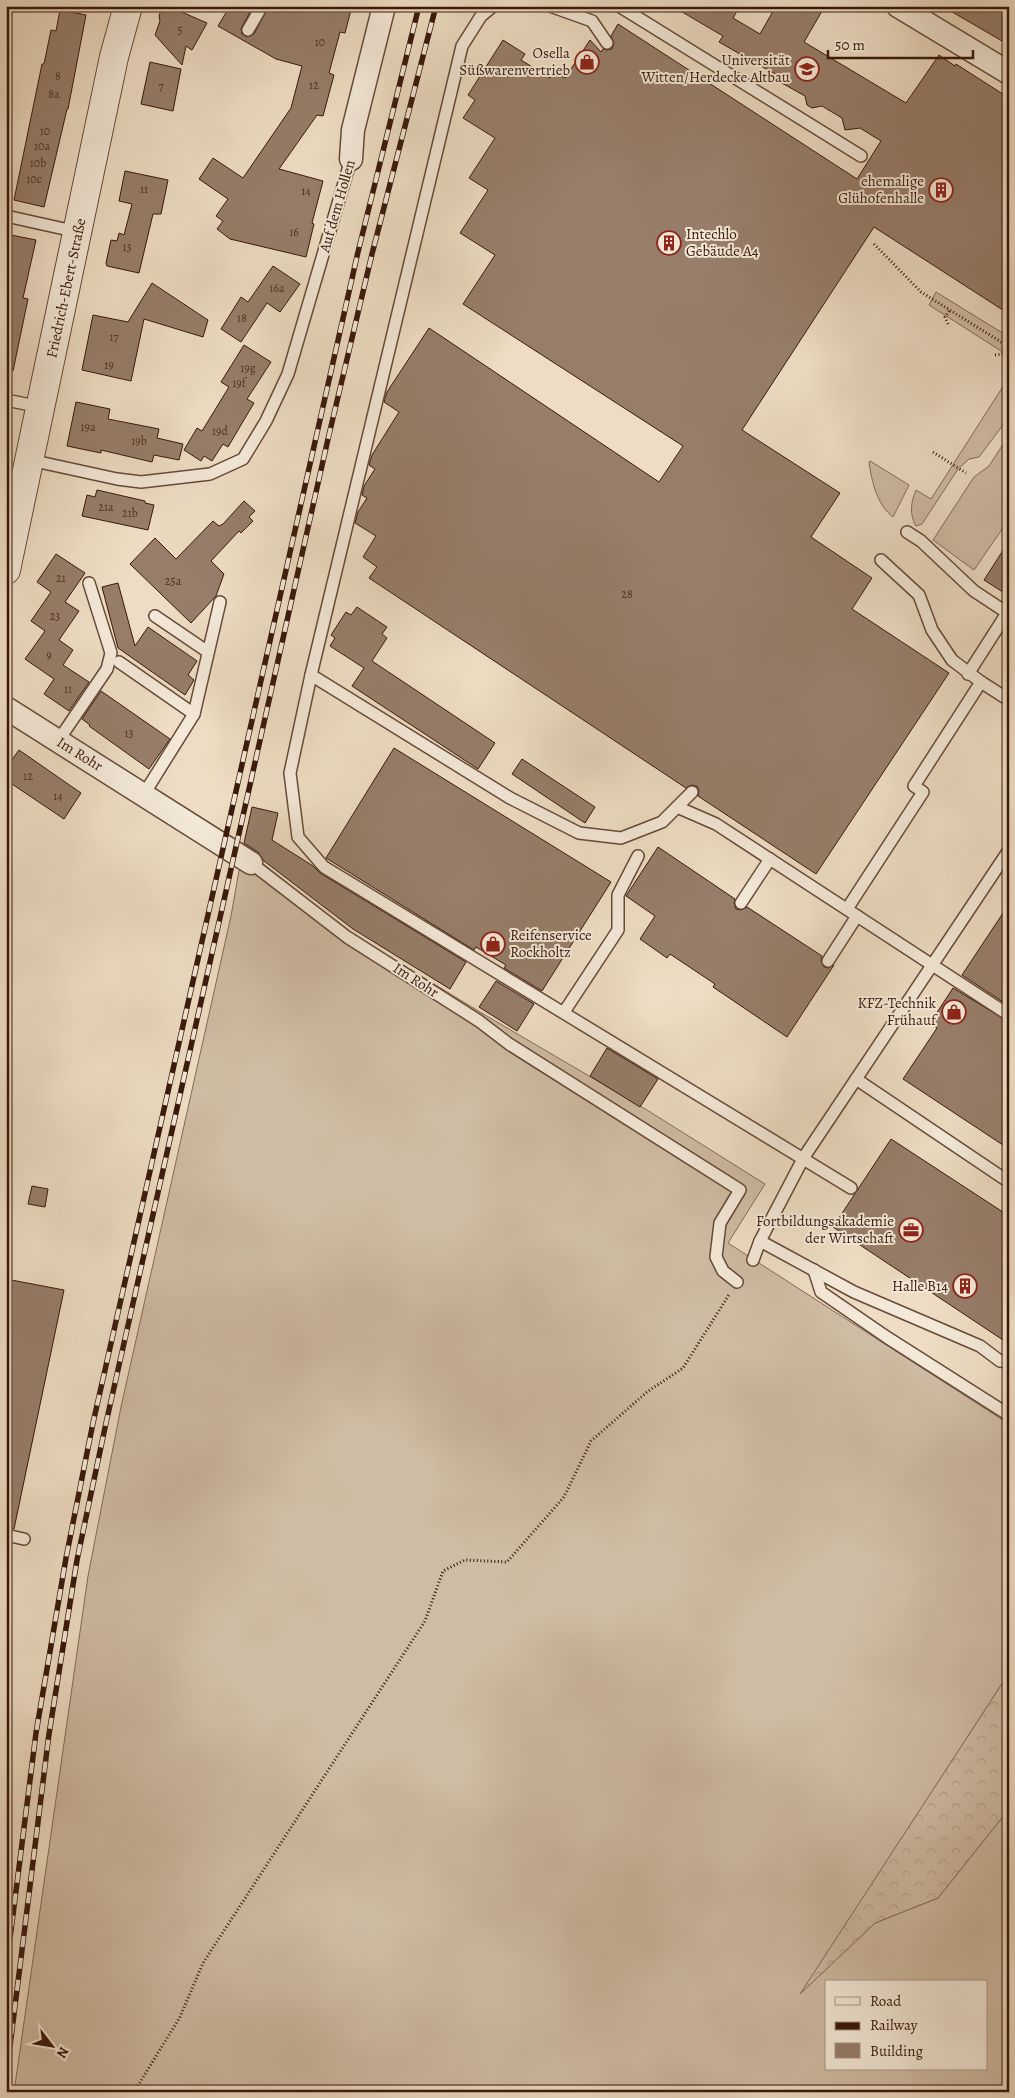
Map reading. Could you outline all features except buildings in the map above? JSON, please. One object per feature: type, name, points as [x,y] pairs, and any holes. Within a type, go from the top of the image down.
[{"type":"street","name":"Friedrich-Ebert-Straße","points":[[6,570],[114,57],[128,6]]},
{"type":"street","name":"Auf dem Hollen","points":[[351,159],[353,130],[384,6]]},
{"type":"street","points":[[898,6],[1009,73]]},
{"type":"street","name":"Im Rohr","points":[[6,708],[251,863]]},
{"type":"lane","points":[[248,30],[262,6]]},
{"type":"lane","points":[[493,6],[480,16],[462,46],[311,675],[290,773],[298,837],[324,867],[804,1157],[852,1188]]},
{"type":"lane","points":[[550,6],[592,21],[607,43]]},
{"type":"lane","points":[[619,6],[861,156]]},
{"type":"lane","name":"Auf dem Hollen","points":[[30,460],[117,479],[141,482],[210,474],[243,459],[266,421],[288,374],[351,159]]},
{"type":"lane","points":[[6,216],[78,232]]},
{"type":"lane","points":[[6,400],[41,407]]},
{"type":"lane","points":[[907,532],[921,541],[974,591],[1008,614],[968,674]]},
{"type":"lane","points":[[882,560],[919,595],[932,630],[952,660],[968,674],[1009,700]]},
{"type":"lane","points":[[58,741],[107,669],[110,661],[111,653],[89,583]]},
{"type":"lane","points":[[144,794],[194,714],[220,602]]},
{"type":"lane","points":[[155,616],[208,652]]},
{"type":"lane","points":[[119,662],[194,714]]},
{"type":"lane","points":[[311,675],[510,798],[579,833],[621,838],[662,822],[692,792]]},
{"type":"lane","points":[[828,961],[852,913],[923,792],[914,786],[981,682]]},
{"type":"lane","points":[[677,807],[716,824],[1009,1015]]},
{"type":"lane","points":[[753,1260],[760,1241],[804,1157],[1009,850]]},
{"type":"lane","points":[[564,1012],[618,930],[618,895],[638,856]]},
{"type":"lane","points":[[741,903],[770,859]]},
{"type":"lane","name":"Im Rohr","points":[[251,863],[347,936],[479,1021],[509,1044],[740,1190],[720,1223],[716,1257],[722,1271],[737,1282]]},
{"type":"lane","points":[[856,1079],[1009,1182]]},
{"type":"lane","points":[[760,1241],[854,1292],[980,1346],[1000,1361],[1009,1362]]},
{"type":"lane","points":[[814,1270],[821,1292],[888,1338],[1009,1415]]},
{"type":"lane","points":[[6,1535],[24,1539]]},
{"type":"path","points":[[874,244],[921,292],[1008,347],[1002,354],[994,354]]},
{"type":"path","points":[[948,324],[945,317],[950,310]]},
{"type":"path","points":[[933,452],[966,472]]},
{"type":"path","points":[[134,2092],[180,2017],[203,1964],[425,1621],[443,1571],[464,1560],[507,1562],[564,1497],[591,1441],[647,1392],[683,1368],[737,1282]]},
{"type":"green space","points":[[936,292],[1009,337],[1009,356],[929,305]]},
{"type":"green space","points":[[1009,377],[1009,417],[979,457],[969,459],[958,469],[922,524],[916,526],[912,517],[912,508],[916,490],[931,499]]},
{"type":"green space","points":[[1009,435],[1009,519],[974,570],[933,540],[974,477],[989,466]]},
{"type":"green space","points":[[870,461],[909,485],[893,517],[887,512],[876,493],[870,470]]},
{"type":"green space","points":[[243,848],[352,934],[647,1110],[765,1184],[728,1243],[1009,1424],[1009,1673],[802,1992],[875,1923],[938,1898],[1009,1809],[1009,2092],[14,2092],[88,1576],[121,1407],[231,916]]},
{"type":"green space","points":[[1009,1673],[1009,1809],[938,1898],[875,1923],[800,1994]]},
{"type":"railway","points":[[6,1970],[36,1733],[66,1558],[93,1423],[358,252],[419,6]]},
{"type":"railway","points":[[6,2078],[49,1734],[77,1560],[106,1423],[328,439],[372,254],[436,6]]},
{"type":"place","name":"Osella Süßwarenvertrieb","points":[[587,62]]},
{"type":"place","name":"Universität Witten/Herdecke Altbau","points":[[807,69]]},
{"type":"place","name":"ehemalige Glühofenhalle","points":[[941,190]]},
{"type":"place","name":"Intechlo Gebäude A4","points":[[669,243]]},
{"type":"place","name":"Reifenservice Rockholtz","points":[[493,944]]},
{"type":"place","name":"KFZ-Technik Frühauf","points":[[954,1012]]},
{"type":"place","name":"Fortbildungsakademie der Wirtschaft","points":[[911,1230]]},
{"type":"place","name":"Halle B14","points":[[965,1286]]}]
